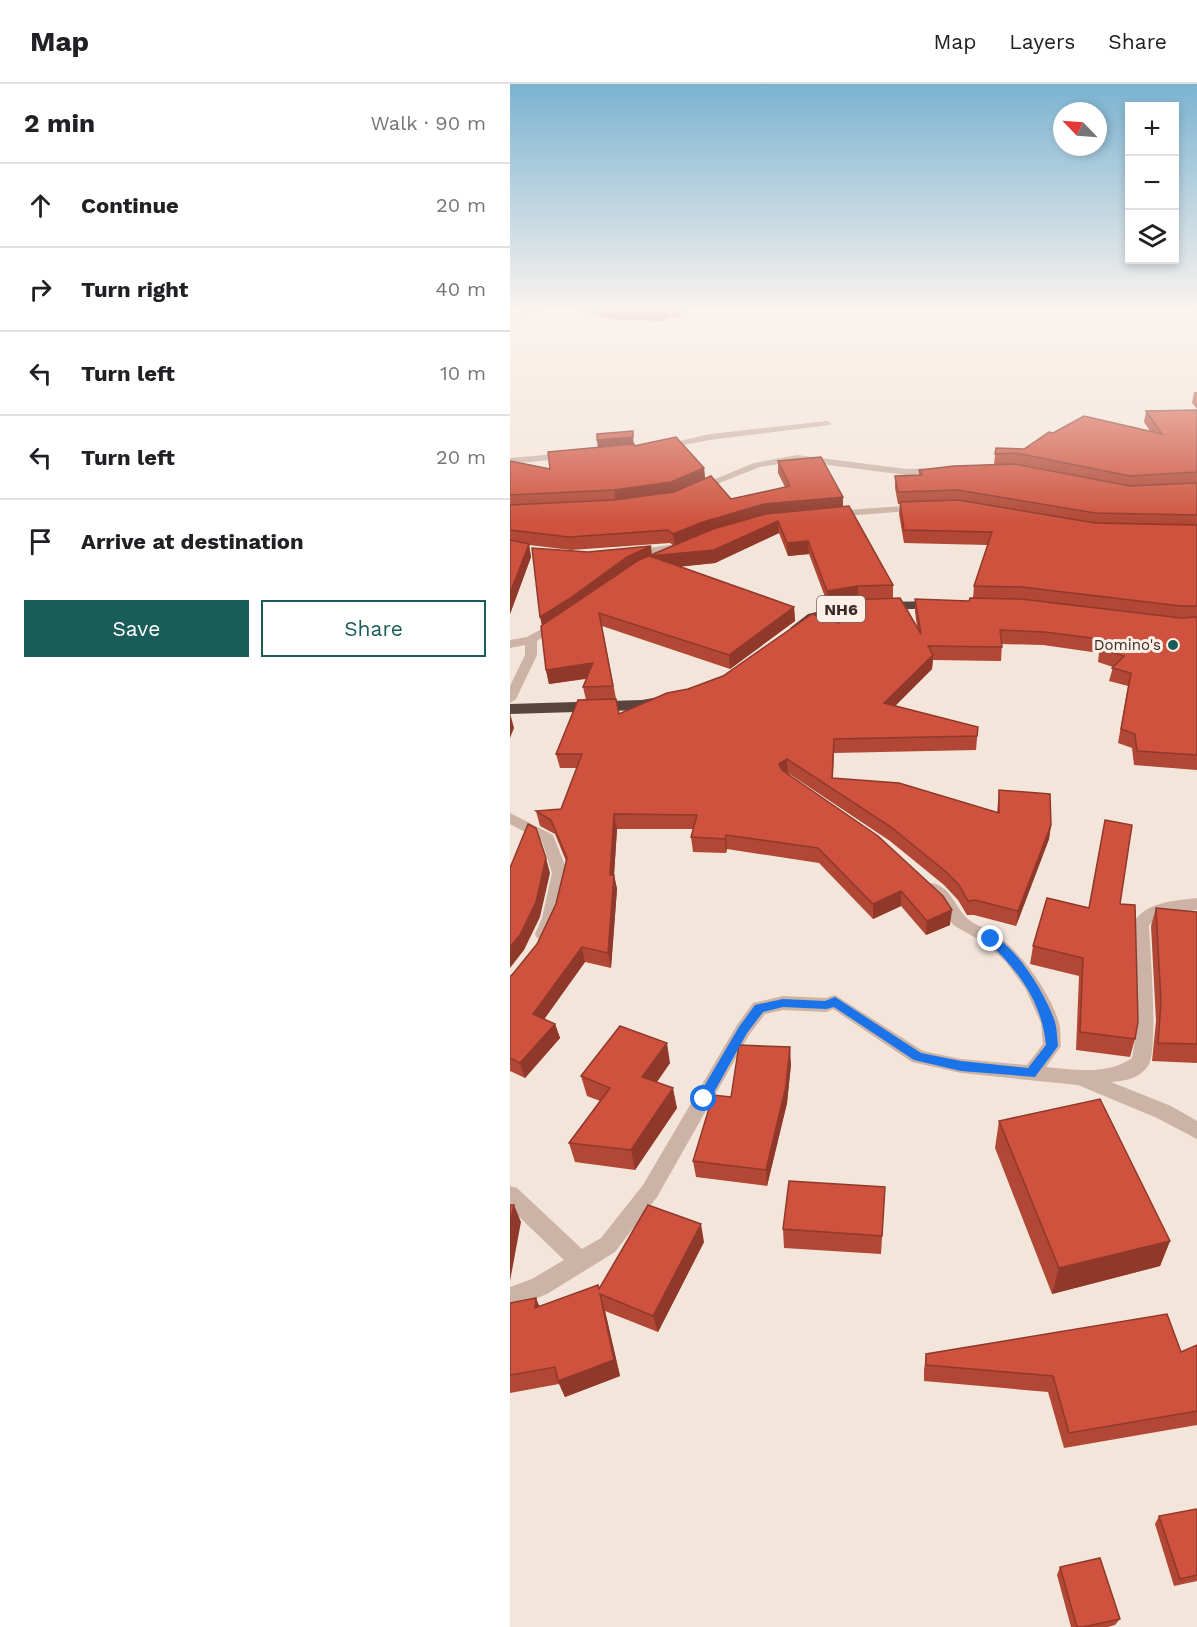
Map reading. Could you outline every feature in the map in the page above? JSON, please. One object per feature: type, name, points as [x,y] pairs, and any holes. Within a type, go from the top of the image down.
[{"type":"highway","name":"NH6","points":[[786,635],[813,617],[848,607],[949,605]]},
{"type":"highway","points":[[510,709],[642,705],[684,698]]},
{"type":"street","points":[[653,448],[710,437],[827,423]]},
{"type":"street","points":[[510,461],[577,455]]},
{"type":"street","points":[[684,495],[745,467],[781,459],[797,458],[906,472],[945,471]]},
{"type":"street","points":[[824,515],[934,508]]},
{"type":"street","points":[[652,562],[698,542]]},
{"type":"street","points":[[618,555],[687,546]]},
{"type":"street","points":[[510,644],[531,640],[569,616]]},
{"type":"street","points":[[510,699],[531,655],[531,640]]},
{"type":"street","points":[[510,818],[548,838],[561,873],[550,918],[537,945]]},
{"type":"street","points":[[921,879],[950,905],[959,921],[991,939],[1012,958],[1032,985],[1050,1023],[1052,1046],[1031,1073]]},
{"type":"street","points":[[510,1298],[539,1287],[608,1245],[650,1191],[743,1030],[759,1008],[783,1003],[826,1005],[835,1002],[918,1057],[961,1066],[1081,1078],[1126,1073],[1141,1062],[1144,1040],[1140,923],[1162,908],[1197,904]]},
{"type":"street","points":[[1081,1078],[1164,1112],[1197,1131]]},
{"type":"street","points":[[510,1195],[580,1262]]},
{"type":"building","points":[[1197,410],[1197,472],[1130,476],[1016,453],[995,454],[996,448],[1024,449],[1049,432],[1053,433],[1084,416],[1162,434],[1146,411]]},
{"type":"building","points":[[633,431],[633,437],[597,440],[597,434]]},
{"type":"building","points":[[676,437],[704,468],[671,482],[614,490],[510,495],[510,461],[550,469],[548,452],[634,444],[634,446]]},
{"type":"building","points":[[821,457],[843,497],[764,504],[703,522],[673,534],[668,530],[569,537],[510,530],[510,505],[614,500],[674,492],[711,476],[731,499],[790,486],[778,461]]},
{"type":"building","points":[[1015,464],[1130,486],[1197,483],[1197,515],[1095,513],[958,490],[898,492],[895,476],[922,475],[919,470],[954,466]]},
{"type":"building","points":[[958,500],[1095,523],[1197,525],[1197,606],[1022,587],[974,586],[992,532],[904,530],[900,502]]},
{"type":"building","points":[[849,506],[893,585],[858,586],[827,591],[808,541],[787,543],[778,521],[714,550],[650,556],[794,607],[729,655],[599,613],[613,686],[583,687],[593,663],[546,670],[541,626],[639,560],[713,529],[766,514]]},
{"type":"building","points":[[510,540],[529,544],[510,593]]},
{"type":"building","points":[[651,546],[627,557],[540,617],[532,548],[588,552]]},
{"type":"building","points":[[900,598],[921,634],[915,599],[969,601],[970,598],[1021,599],[1181,618],[1197,617],[1197,755],[1137,751],[1135,734],[1121,729],[1131,673],[1112,668],[1124,656],[1100,648],[1107,640],[1045,632],[1000,630],[1002,647],[928,646],[933,655],[884,703],[978,727],[977,736],[834,739],[832,778],[899,783],[999,813],[999,790],[1050,794],[1051,825],[1018,911],[975,900],[968,901],[959,885],[945,871],[891,827],[787,759],[779,764],[782,770],[878,836],[943,896],[952,910],[927,921],[901,891],[873,904],[818,848],[726,835],[725,839],[691,837],[697,815],[614,814],[610,875],[614,875],[608,953],[582,947],[533,1014],[555,1024],[520,1063],[510,1058],[510,976],[537,944],[556,904],[567,858],[551,820],[536,811],[561,809],[582,754],[556,754],[578,700],[616,699],[619,714],[667,693],[688,689],[723,676],[812,614],[839,623],[832,605],[849,600]]},
{"type":"building","points":[[1105,820],[1132,825],[1120,904],[1135,905],[1138,1022],[1135,1039],[1080,1032],[1083,958],[1033,946],[1047,898],[1089,908]]},
{"type":"building","points":[[528,824],[536,828],[546,858],[536,902],[520,935],[510,947],[510,868]]},
{"type":"building","points":[[1156,908],[1197,912],[1197,1044],[1158,1043],[1161,1003]]},
{"type":"building","points":[[620,1026],[667,1043],[642,1077],[673,1088],[631,1150],[569,1143],[610,1088],[581,1076]]},
{"type":"building","points":[[739,1045],[790,1047],[786,1086],[766,1170],[693,1161],[713,1095],[731,1097]]},
{"type":"building","points":[[1100,1099],[1170,1241],[1059,1268],[999,1121]]},
{"type":"building","points":[[789,1181],[885,1187],[882,1236],[783,1229]]},
{"type":"building","points":[[510,1205],[514,1205],[510,1223]]},
{"type":"building","points":[[648,1205],[701,1224],[653,1316],[600,1294],[614,1360],[558,1381],[555,1367],[510,1375],[510,1303],[536,1298],[535,1308],[598,1285],[599,1289]]},
{"type":"building","points":[[1167,1314],[1181,1352],[1197,1345],[1197,1411],[1069,1433],[1053,1376],[926,1365],[926,1354]]},
{"type":"building","points":[[1196,1509],[1197,1575],[1180,1579],[1159,1516]]},
{"type":"building","points":[[1100,1558],[1120,1619],[1077,1627],[1060,1567]]},
{"type":"place","name":"Domino's","points":[[1173,645]]},
{"type":"route","points":[[704,1099],[743,1030],[759,1008],[783,1003],[826,1005],[835,1002],[918,1057],[961,1066],[1031,1073],[1052,1046],[1050,1023],[1032,985],[1012,958],[991,939]]}]
